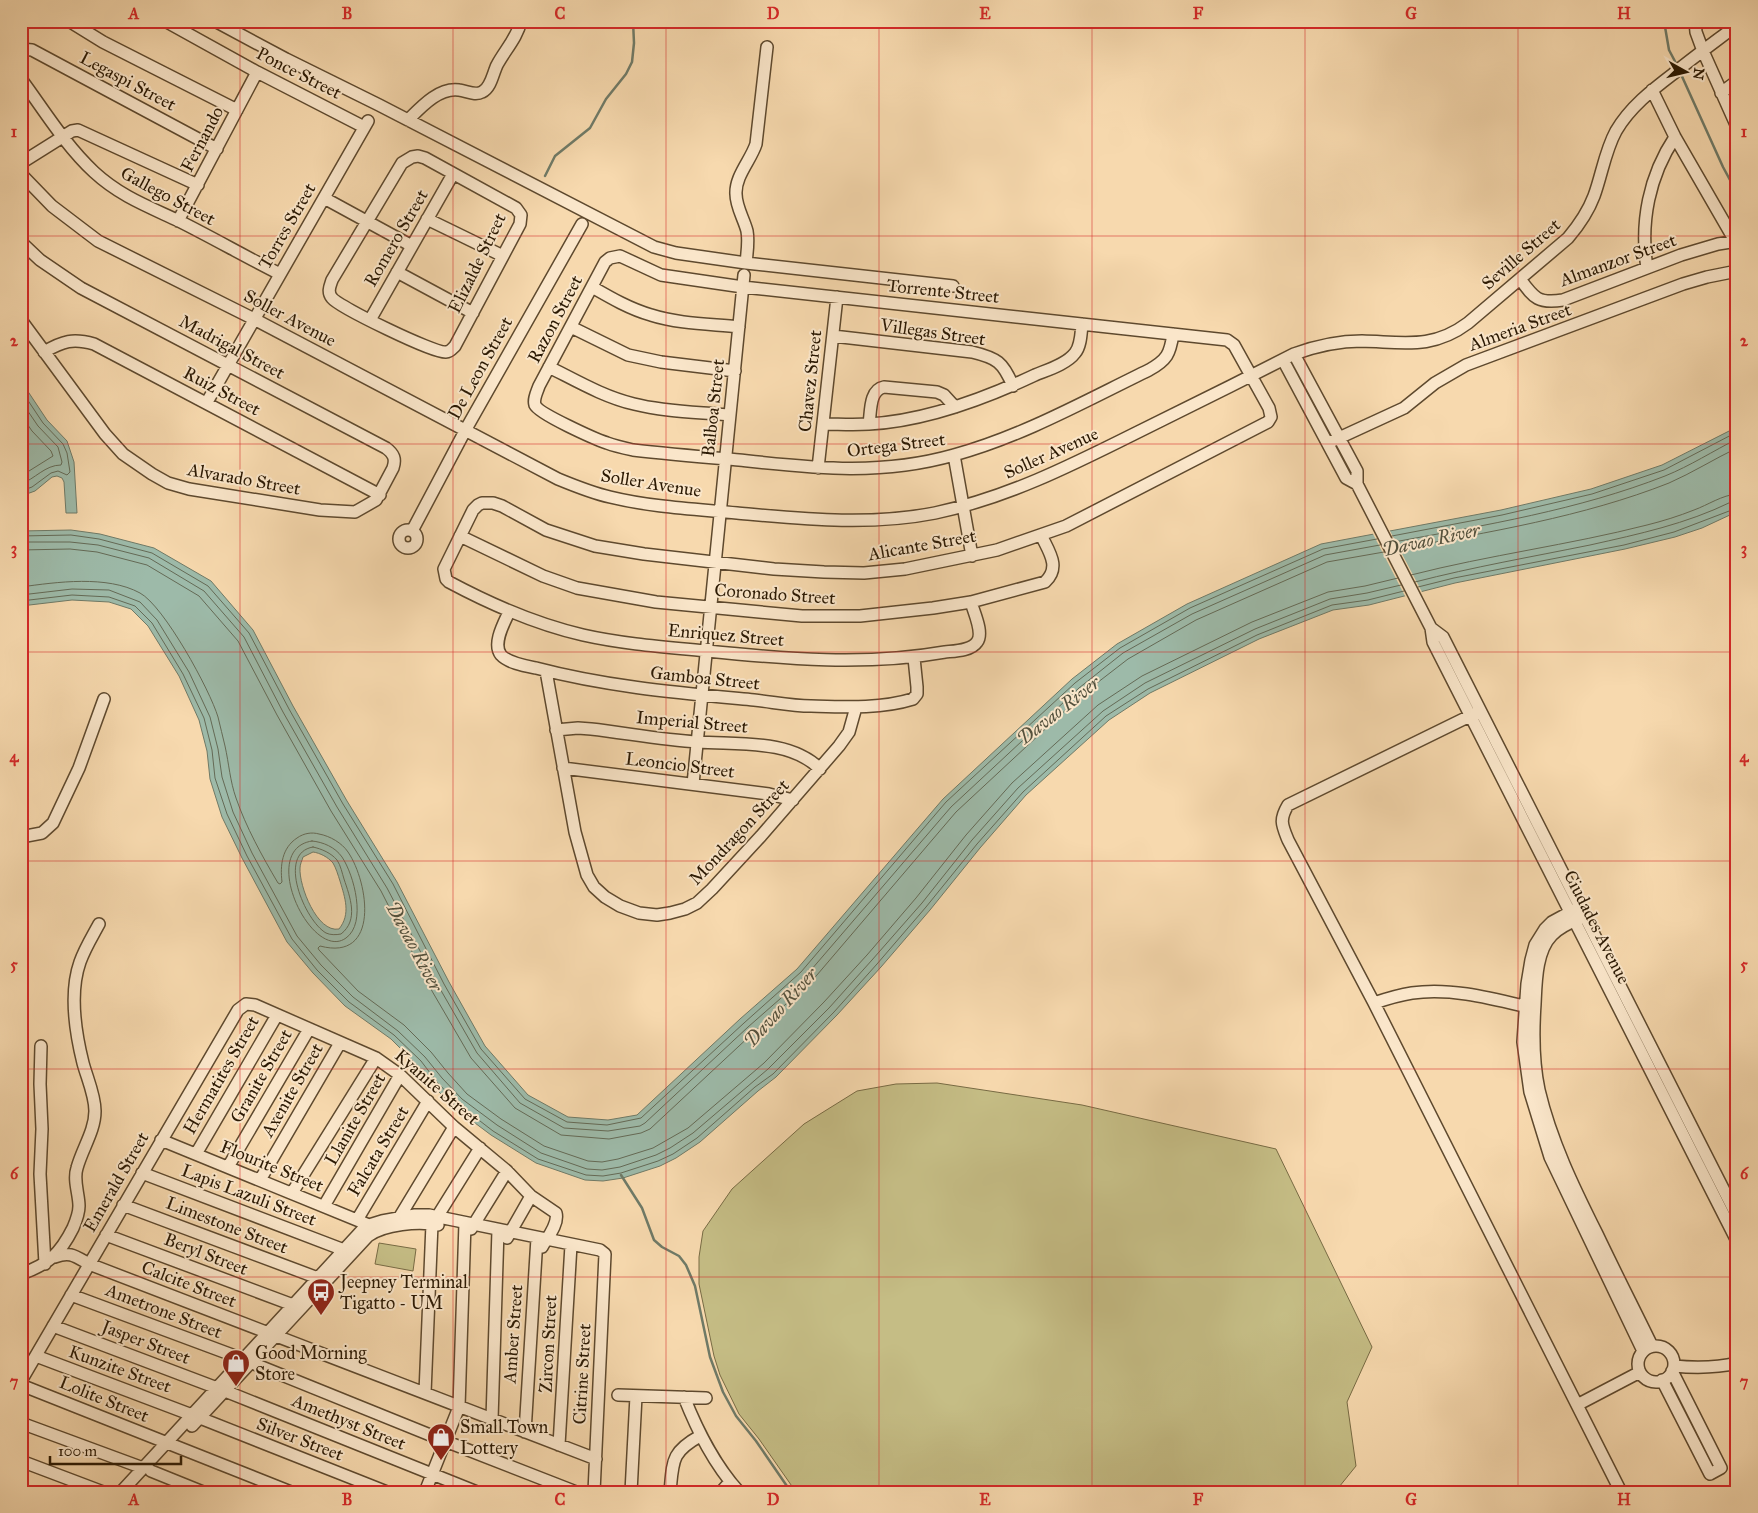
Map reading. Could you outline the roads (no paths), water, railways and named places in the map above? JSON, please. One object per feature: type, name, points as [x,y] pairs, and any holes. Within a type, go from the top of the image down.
[{"type":"street","points":[[69,21],[103,42],[237,110]]},
{"type":"street","name":"Ponce Street","points":[[165,21],[257,72],[366,124]]},
{"type":"street","points":[[215,21],[286,60],[408,120],[654,247],[676,253],[746,263],[953,286]]},
{"type":"street","points":[[408,120],[426,103],[444,92],[451,90],[476,94],[483,92],[487,88],[497,64],[514,38],[521,21]]},
{"type":"street","points":[[1694,21],[1703,51],[1737,127]]},
{"type":"street","name":"Seville Street","points":[[1294,354],[1322,345],[1337,343],[1421,343],[1445,337],[1468,323],[1568,238],[1585,228],[1607,150],[1616,130],[1626,116],[1652,90],[1737,25]]},
{"type":"street","points":[[746,263],[747,231],[738,207],[736,194],[737,184],[754,152],[756,144],[767,47]]},
{"type":"street","name":"Legaspi Street","points":[[21,49],[32,50],[217,149]]},
{"type":"street","name":"Fernando","points":[[178,221],[257,72]]},
{"type":"street","name":"Gallego Street","points":[[21,79],[82,160],[111,186],[125,196],[280,274]]},
{"type":"street","points":[[1721,93],[1737,81]]},
{"type":"street","points":[[1652,90],[1675,137],[1736,241]]},
{"type":"street","name":"Torres Street","points":[[207,402],[366,124]]},
{"type":"street","points":[[21,163],[72,131],[81,131],[198,185]]},
{"type":"street","points":[[1647,268],[1644,244],[1658,168],[1675,137]]},
{"type":"street","name":"Elizalde Street","points":[[412,157],[424,158],[453,174],[519,211],[521,219],[455,346],[445,353],[433,350],[338,303],[332,299],[329,293],[329,286],[406,159],[412,157]]},
{"type":"street","name":"Soller Avenue","points":[[21,174],[52,206],[98,241],[254,319],[558,479],[611,498],[721,511],[853,521],[918,515],[963,506],[1041,480],[1294,354]]},
{"type":"street","name":"Romero Street","points":[[370,320],[453,174]]},
{"type":"street","points":[[324,198],[412,246]]},
{"type":"street","points":[[428,219],[503,256]]},
{"type":"street","name":"De Leon Street","points":[[412,531],[466,429],[582,224]]},
{"type":"street","name":"Almanzor Street","points":[[1520,279],[1535,298],[1547,302],[1555,302],[1699,250],[1736,241]]},
{"type":"street","name":"Madrigal Street","points":[[21,242],[40,260],[81,288],[390,451],[394,455],[395,463],[380,495]]},
{"type":"street","name":"Razon Street","points":[[535,404],[536,393],[605,262],[616,256]]},
{"type":"street","name":"Torrente Street","points":[[616,256],[625,257],[661,274],[743,287],[1230,341],[1251,376]]},
{"type":"street","name":"Almeria Street","points":[[1328,443],[1404,408],[1435,383],[1466,365],[1683,284],[1737,271]]},
{"type":"street","points":[[397,272],[473,312]]},
{"type":"street","name":"Balboa Street","points":[[693,784],[744,275]]},
{"type":"street","points":[[592,287],[626,306],[653,316],[739,327]]},
{"type":"street","name":"Chavez Street","points":[[818,468],[837,297]]},
{"type":"street","name":"Alvarado Street","points":[[21,320],[105,434],[123,454],[168,483],[189,489],[342,512],[355,512],[362,509],[380,495]]},
{"type":"street","points":[[823,424],[869,424],[906,419],[955,407],[1013,386],[1058,365],[1074,355],[1078,349],[1082,324]]},
{"type":"street","points":[[571,327],[628,355],[661,362],[735,370]]},
{"type":"street","name":"Ortega Street","points":[[535,404],[541,411],[580,431],[608,444],[633,450],[818,468],[876,468],[954,455],[1031,427],[1156,366],[1168,355],[1173,334]]},
{"type":"street","name":"Villegas Street","points":[[833,336],[986,355],[996,360],[1006,370],[1013,386]]},
{"type":"street","name":"Ruiz Street","points":[[44,352],[67,341],[75,340],[94,344],[380,495]]},
{"type":"street","name":"Ciudades Avenue","points":[[1294,354],[1357,471],[1358,487],[1430,625],[1443,637],[1476,713],[1737,1241]]},
{"type":"street","name":"Ciudades Avenue","points":[[1283,360],[1346,478],[1358,487]]},
{"type":"street","points":[[549,367],[594,390],[634,404],[668,410],[730,415]]},
{"type":"street","name":"Alicante Street","points":[[460,536],[473,510],[478,505],[493,503],[546,530],[595,546],[644,554],[774,569],[864,573],[904,569],[972,556],[1042,535],[1108,506],[1268,422],[1271,413],[1251,376]]},
{"type":"street","points":[[869,424],[874,393],[878,388],[937,392],[944,395],[955,407]]},
{"type":"street","points":[[954,455],[972,556]]},
{"type":"street","name":"Coronado Street","points":[[460,536],[543,576],[577,588],[656,602],[802,616],[834,617],[887,614],[971,602],[1045,582],[1052,575],[1054,568],[1042,535]]},
{"type":"street","name":"Enriquez Street","points":[[460,536],[446,562],[444,574],[449,582],[509,612],[544,624],[582,634],[648,645],[769,658],[816,660],[914,658],[965,649],[974,645],[978,641],[979,635],[971,602]]},
{"type":"street","name":"Gamboa Street","points":[[509,612],[500,632],[498,646],[499,653],[505,659],[546,671],[611,684],[702,696],[809,706],[856,707],[903,702],[913,700],[916,694],[914,658]]},
{"type":"street","name":"Mondragon Street","points":[[546,671],[575,832],[586,875],[594,887],[605,897],[620,906],[657,915],[685,909],[697,902],[723,877],[820,770],[850,732],[856,707]]},
{"type":"street","points":[[21,837],[42,833],[53,823],[79,768],[104,699]]},
{"type":"street","points":[[1476,713],[1294,802],[1282,814],[1281,822],[1288,840],[1374,1003],[1621,1492]]},
{"type":"street","name":"Imperial Street","points":[[556,730],[591,728],[698,742],[753,745],[804,756],[820,770]]},
{"type":"street","name":"Leoncio Street","points":[[563,768],[779,795],[793,800]]},
{"type":"street","points":[[1577,914],[1545,928],[1535,945],[1527,984],[1530,1007],[1523,1042],[1530,1092],[1550,1156],[1568,1185],[1648,1349]]},
{"type":"street","name":"Ciudades Avenue","points":[[1577,914],[1737,1216]]},
{"type":"street","points":[[21,1274],[50,1260],[64,1245],[80,1208],[76,1169],[88,1138],[95,1112],[94,1099],[77,1037],[75,997],[80,963],[99,924]]},
{"type":"street","points":[[1374,1003],[1413,992],[1437,992],[1470,995],[1530,1007]]},
{"type":"street","name":"Kyanite Street","points":[[246,1004],[255,1005],[277,1014],[376,1058],[400,1076],[454,1127],[507,1171],[531,1196],[554,1212],[557,1216],[556,1222],[540,1243]]},
{"type":"street","name":"Emerald Street","points":[[21,1381],[238,1010],[246,1004]]},
{"type":"street","name":"Hermatites Street","points":[[196,1154],[277,1014]]},
{"type":"street","name":"Granite Street","points":[[228,1167],[309,1029]]},
{"type":"street","name":"Axenite Street","points":[[260,1180],[340,1043]]},
{"type":"street","points":[[41,1046],[42,1129],[40,1174],[50,1260]]},
{"type":"street","points":[[292,1193],[376,1058]]},
{"type":"street","name":"Llanite Street","points":[[324,1206],[400,1076]]},
{"type":"street","name":"Falcata Street","points":[[357,1220],[428,1101]]},
{"type":"street","points":[[1737,1107],[1737,1118]]},
{"type":"street","points":[[399,1218],[454,1127]]},
{"type":"street","name":"Flourite Street","points":[[161,1140],[369,1224]]},
{"type":"street","points":[[425,1394],[435,1220],[480,1148]]},
{"type":"street","points":[[425,1492],[459,1407],[468,1227],[507,1171]]},
{"type":"street","name":"Lapis Lazuli Street","points":[[142,1173],[344,1250]]},
{"type":"street","points":[[492,1419],[503,1235],[531,1196]]},
{"type":"street","name":"Limestone Street","points":[[123,1205],[318,1278]]},
{"type":"street","points":[[272,1334],[293,1305],[369,1224],[422,1215],[435,1220],[570,1248]]},
{"type":"street","points":[[121,1492],[147,1469],[272,1334],[373,1233],[383,1229],[435,1220]]},
{"type":"street","name":"Beryl Street","points":[[106,1235],[293,1305]]},
{"type":"street","name":"Amber Street","points":[[525,1432],[540,1243]]},
{"type":"street","name":"Citrine Street","points":[[570,1248],[605,1258],[594,1492]]},
{"type":"street","name":"Zircon Street","points":[[559,1445],[570,1248]]},
{"type":"street","name":"Calcite Street","points":[[50,1260],[67,1253],[89,1264],[596,1459]]},
{"type":"street","name":"Ametrone Street","points":[[71,1295],[248,1361],[576,1492]]},
{"type":"street","name":"Jasper Street","points":[[53,1326],[221,1389]]},
{"type":"street","points":[[1662,1380],[1710,1474],[1721,1468],[1673,1368],[1673,1357],[1668,1350],[1661,1346],[1648,1349],[1639,1359],[1640,1372],[1650,1380],[1662,1380],[1673,1368],[1716,1367],[1737,1363]]},
{"type":"street","name":"Kunzite Street","points":[[36,1356],[196,1416]]},
{"type":"street","points":[[1577,1405],[1640,1372]]},
{"type":"street","name":"Lolite Street","points":[[21,1385],[291,1492]]},
{"type":"street","name":"Amethyst Street","points":[[221,1389],[477,1492]]},
{"type":"street","points":[[618,1395],[706,1398]]},
{"type":"street","points":[[631,1492],[636,1396]]},
{"type":"street","points":[[684,1398],[700,1436],[730,1482],[739,1492]]},
{"type":"street","name":"Silver Street","points":[[196,1416],[387,1492]]},
{"type":"street","points":[[21,1423],[147,1469],[203,1492]]},
{"type":"street","points":[[670,1492],[676,1455],[682,1448],[700,1436]]},
{"type":"street","points":[[21,1462],[103,1492]]},
{"type":"street","points":[[131,1492],[147,1469]]},
{"type":"street","points":[[721,1492],[730,1482]]},
{"type":"water","points":[[21,381],[47,420],[67,441],[74,462],[77,513],[66,513],[64,482],[62,478],[57,476],[52,477],[35,491],[21,496]]},
{"type":"water","name":"Davao River","points":[[1737,427],[1737,512],[1702,528],[1675,537],[1625,549],[1455,583],[1369,605],[1333,610],[1259,639],[1150,693],[1109,720],[1026,795],[881,967],[776,1077],[700,1142],[676,1158],[660,1166],[623,1178],[603,1181],[585,1180],[536,1163],[491,1135],[455,1108],[391,1039],[345,1006],[313,973],[287,942],[222,817],[210,779],[207,751],[199,720],[179,676],[148,626],[131,609],[109,602],[72,600],[21,606],[21,531],[71,530],[100,534],[154,548],[211,581],[253,630],[293,706],[347,801],[397,882],[485,1046],[528,1095],[568,1117],[608,1120],[637,1115],[797,969],[943,799],[1072,679],[1117,644],[1187,604],[1321,544],[1501,510],[1591,489],[1662,465]],"holes":[[[313,852],[326,857],[333,863],[336,869],[346,906],[345,918],[339,929],[323,924],[306,896],[300,876],[300,868],[303,857]]]},
{"type":"waterway","points":[[545,176],[555,156],[590,128],[606,99],[626,74],[632,62],[634,43],[633,21]]},
{"type":"waterway","points":[[1664,21],[1669,50],[1678,67]]},
{"type":"waterway","points":[[1680,72],[1723,167],[1737,193]]},
{"type":"waterway","points":[[621,1175],[642,1208],[654,1240],[662,1247],[679,1256],[686,1265],[695,1286],[710,1357],[723,1392],[736,1416],[756,1441],[791,1492]]},
{"type":"place","name":"Jeepney Terminal Tigatto - UM","points":[[321,1316]]},
{"type":"place","name":"Good Morning Store","points":[[236,1387]]},
{"type":"place","name":"Small Town Lottery","points":[[441,1461]]}]
